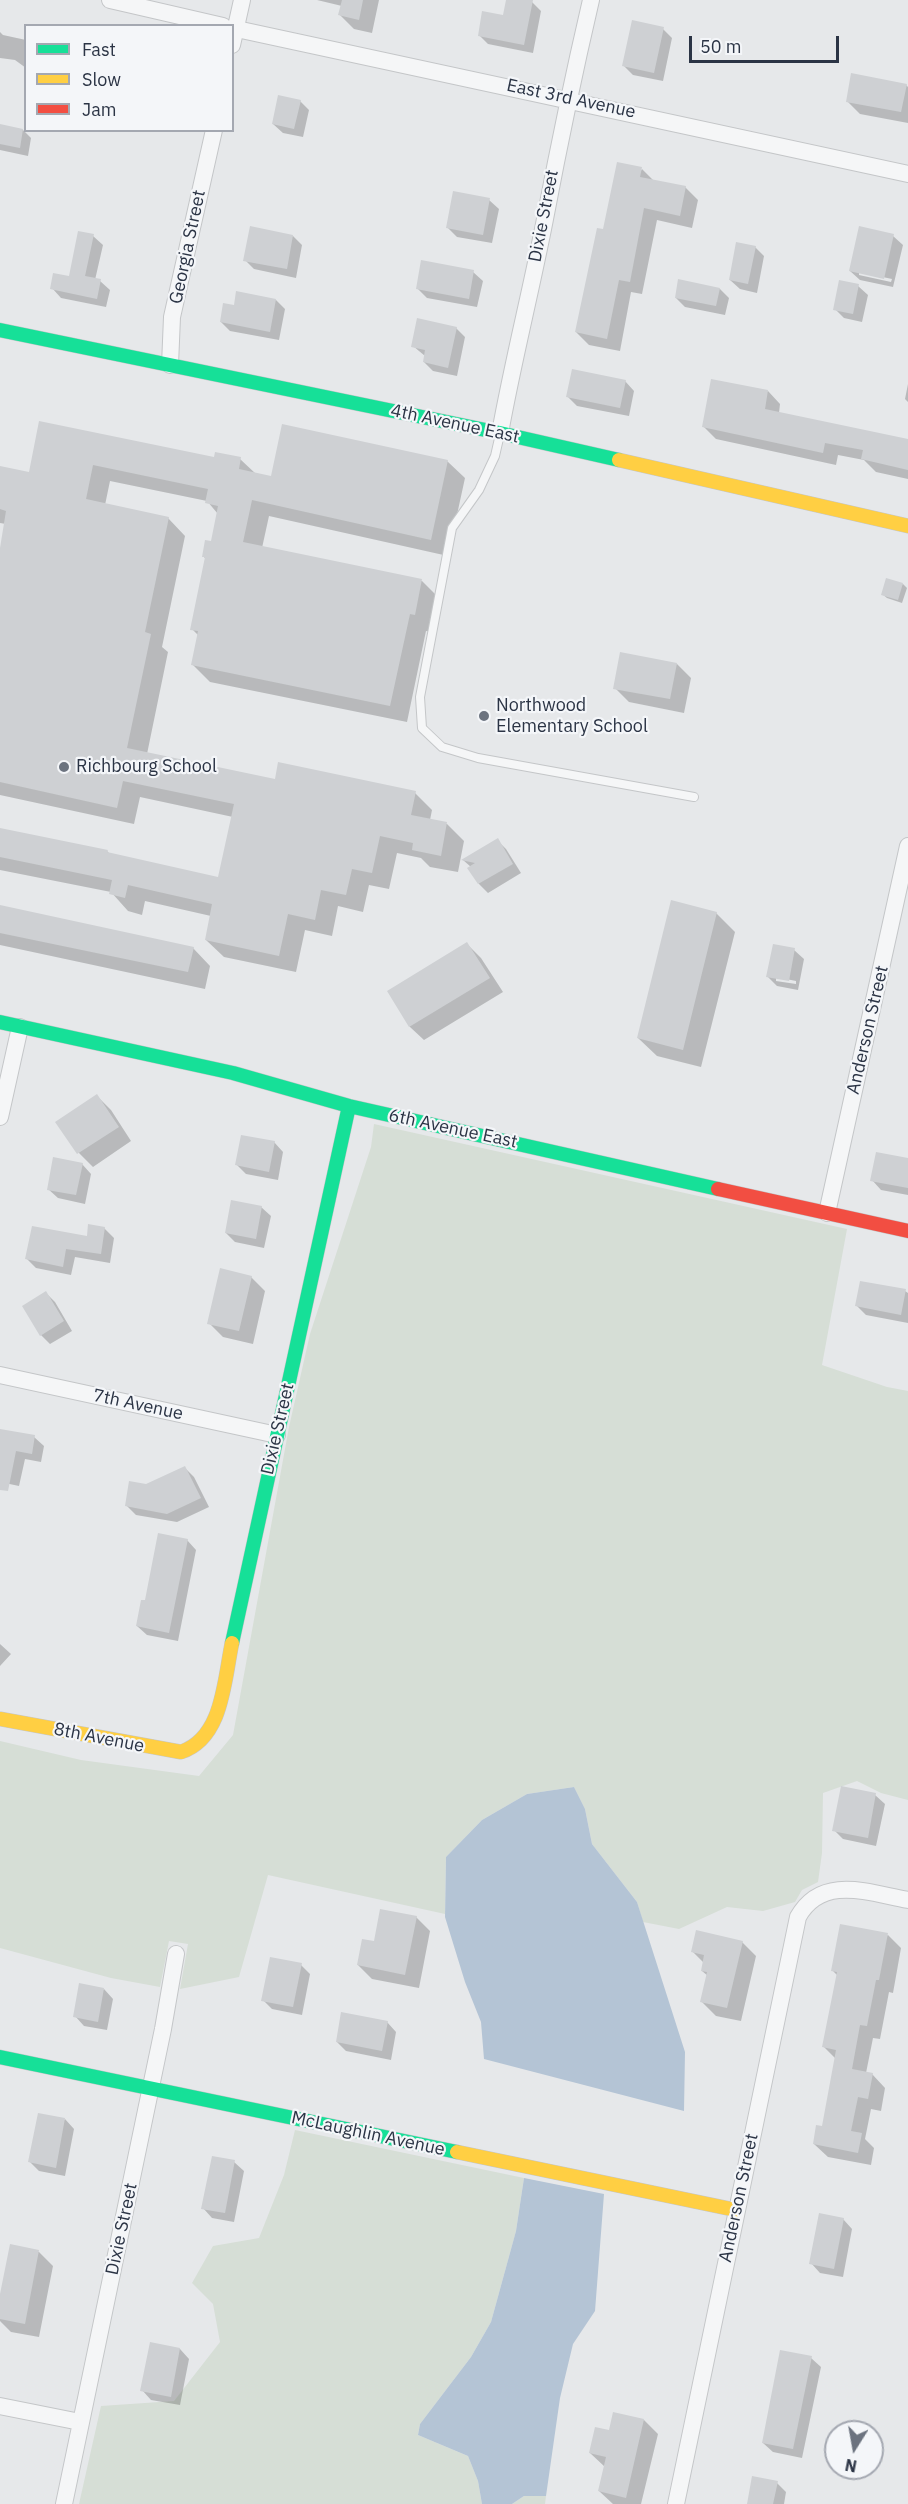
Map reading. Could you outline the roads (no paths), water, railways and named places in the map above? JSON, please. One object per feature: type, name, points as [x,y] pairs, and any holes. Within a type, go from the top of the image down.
[{"type":"street","name":"East 3rd Avenue","points":[[110,0],[201,24]]},
{"type":"street","points":[[234,24],[242,0]]},
{"type":"street","name":"Dixie Street","points":[[500,433],[568,99],[591,0]]},
{"type":"street","name":"East 3rd Avenue","points":[[234,33],[568,99],[908,174]]},
{"type":"street","name":"Georgia Street","points":[[171,365],[172,317],[213,132]]},
{"type":"street","name":"4th Avenue East","points":[[0,330],[500,433],[908,526]]},
{"type":"street","name":"Anderson Street","points":[[827,1213],[908,846]]},
{"type":"street","name":"6th Avenue East","points":[[0,1022],[233,1073],[349,1107],[908,1231]]},
{"type":"street","points":[[0,1117],[20,1028]]},
{"type":"street","name":"Dixie Street","points":[[197,1745],[207,1737],[215,1721],[349,1107]]},
{"type":"street","name":"7th Avenue","points":[[0,1375],[277,1435]]},
{"type":"street","name":"8th Avenue","points":[[0,1719],[182,1752],[197,1745]]},
{"type":"street","name":"Anderson Street","points":[[676,2504],[798,1917],[806,1903],[814,1897],[835,1889],[908,1900]]},
{"type":"street","name":"Dixie Street","points":[[64,2504],[176,1954]]},
{"type":"street","name":"McLaughlin Avenue","points":[[0,2057],[736,2210]]},
{"type":"street","points":[[0,2406],[80,2422]]},
{"type":"lane","points":[[500,433],[495,456],[479,490],[452,528],[420,697],[422,728],[442,747],[478,758],[694,797]]},
{"type":"water","points":[[574,1787],[585,1809],[592,1844],[637,1902],[685,2052],[684,2111],[484,2059],[481,2022],[465,1982],[445,1917],[446,1857],[482,1820],[527,1794]]},
{"type":"water","points":[[524,2178],[604,2194],[595,2311],[573,2344],[560,2398],[546,2496],[524,2496],[512,2504],[482,2504],[478,2481],[468,2456],[418,2435],[420,2424],[471,2357],[491,2322],[516,2231]]},
{"type":"place","name":"Northwood Elementary School","points":[[484,716]]},
{"type":"place","name":"Richbourg School","points":[[64,767]]}]
